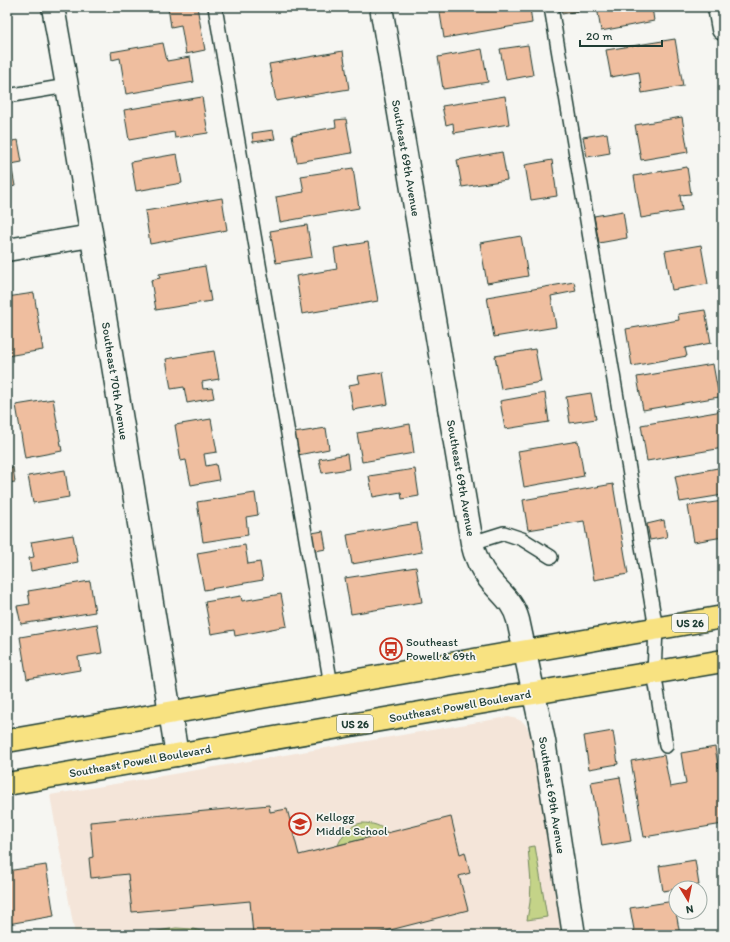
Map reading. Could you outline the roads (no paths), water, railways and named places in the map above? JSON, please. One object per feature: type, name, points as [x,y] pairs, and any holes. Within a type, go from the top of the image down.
[{"type":"main road","name":"US 26","points":[[7,741],[723,617]]},
{"type":"main road","name":"Southeast Powell Boulevard","points":[[7,784],[723,660]]},
{"type":"street","name":"Southeast 70th Avenue","points":[[53,7],[177,755]]},
{"type":"street","name":"Southeast 69th Avenue","points":[[381,7],[472,543],[475,556],[481,568],[508,599],[516,612],[544,741],[574,935]]},
{"type":"street","points":[[719,7],[723,29]]},
{"type":"street","points":[[7,250],[91,236]]},
{"type":"lane","points":[[215,7],[331,685]]},
{"type":"lane","points":[[551,7],[656,629],[654,672],[666,746]]},
{"type":"lane","points":[[7,96],[67,86]]},
{"type":"lane","points":[[472,543],[504,533],[522,538],[551,557]]},
{"type":"place","name":"Southeast Powell & 69th","points":[[391,649]]},
{"type":"place","name":"Kellogg Middle School","points":[[300,824]]}]
